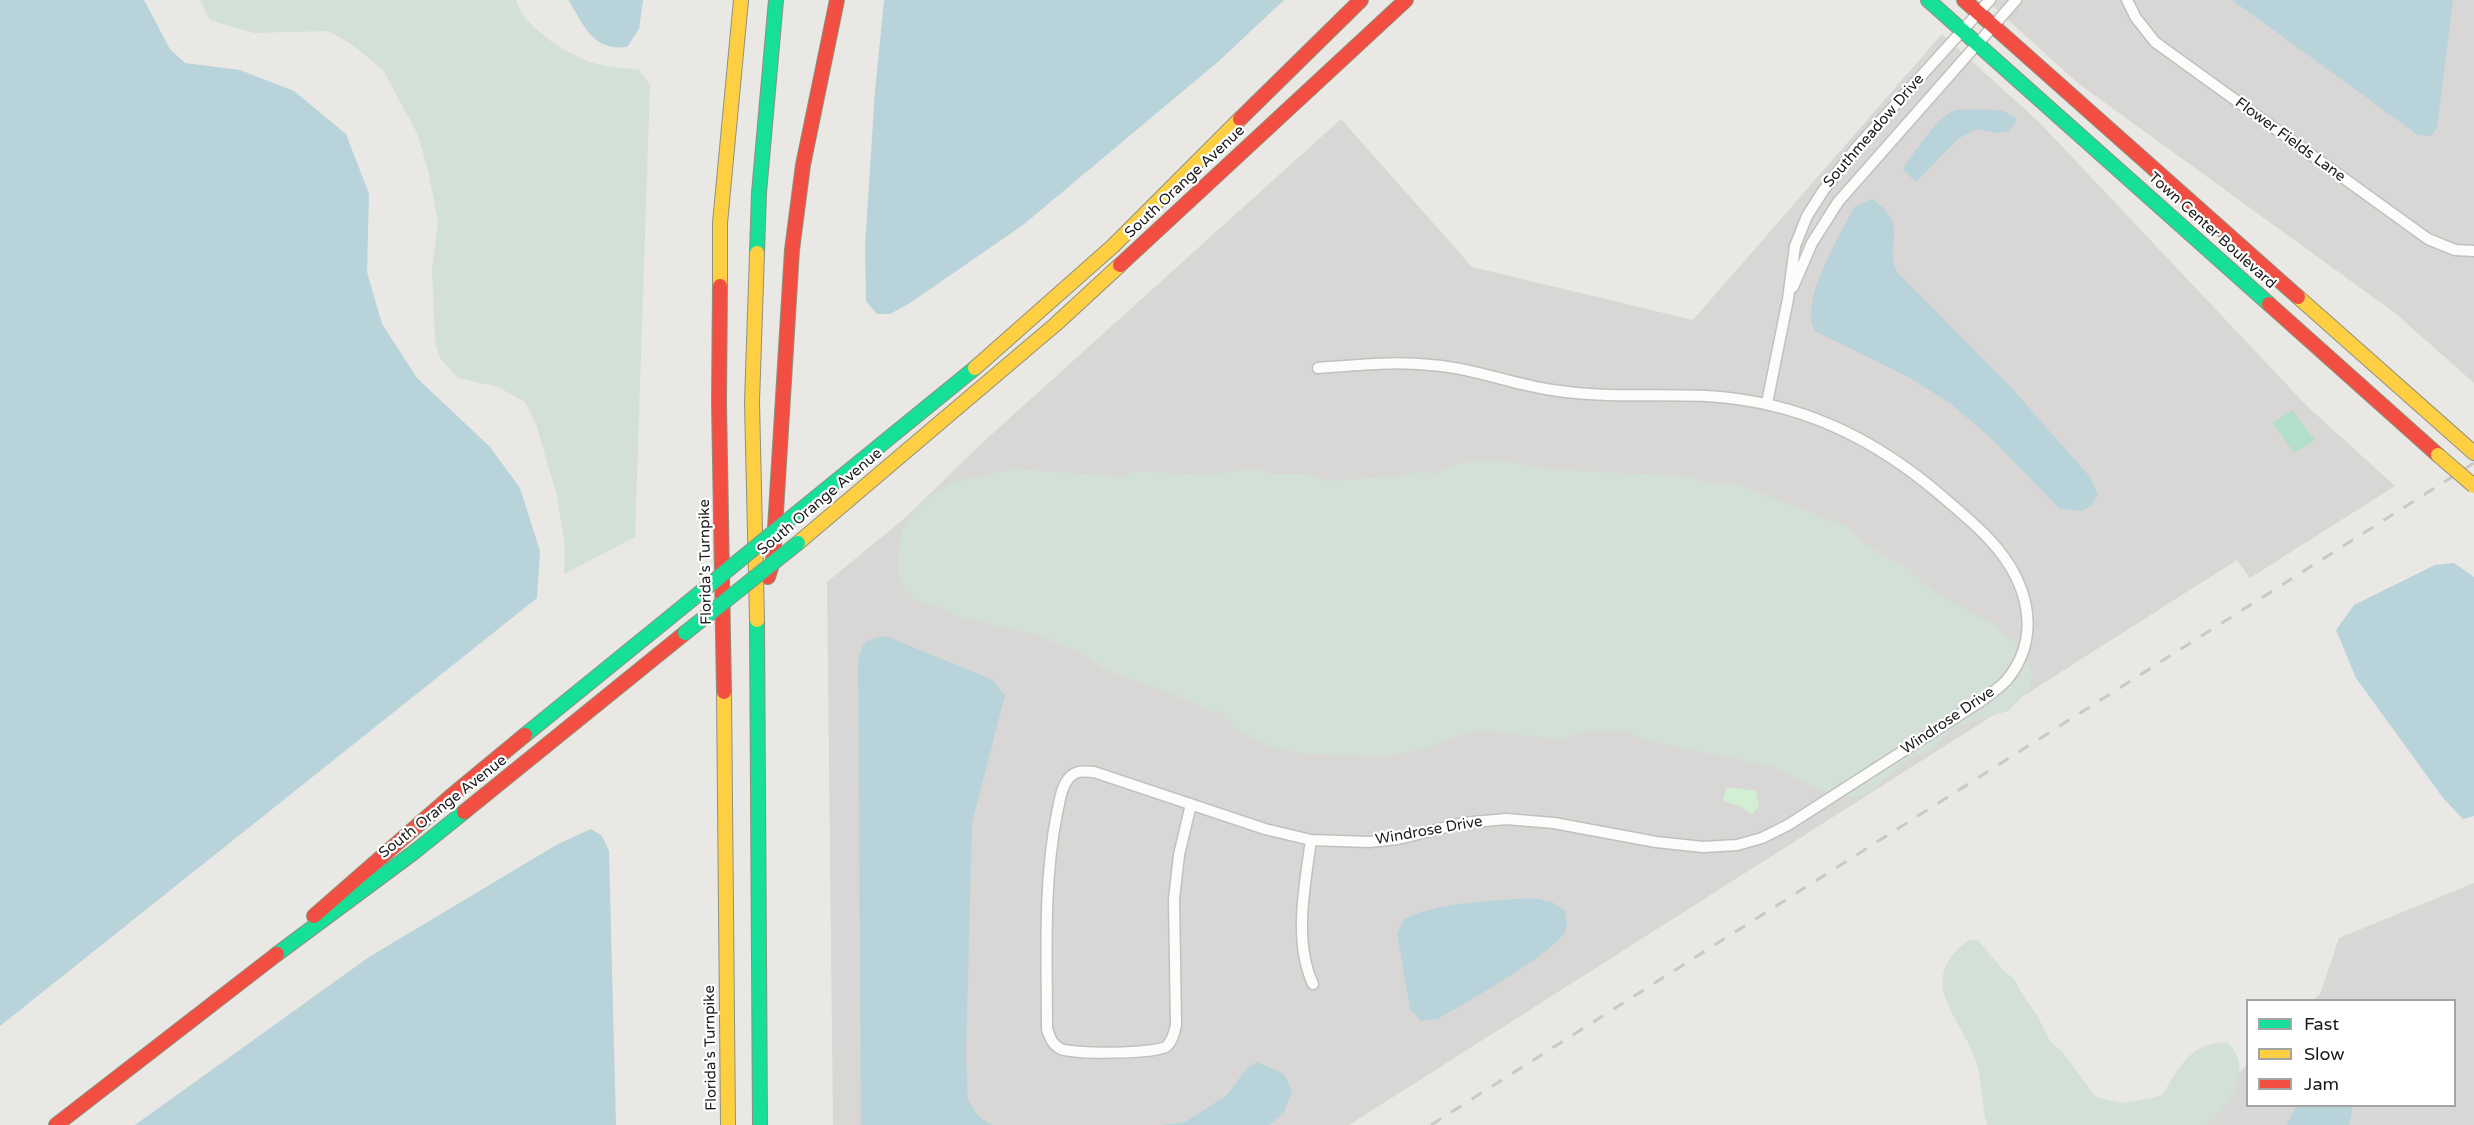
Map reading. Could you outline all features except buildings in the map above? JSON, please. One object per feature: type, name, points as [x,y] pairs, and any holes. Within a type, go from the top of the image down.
[{"type":"main road","points":[[720,222],[732,0]]},
{"type":"main road","name":"Florida's Turnpike","points":[[728,1125],[722,501],[718,402],[720,222],[741,0]]},
{"type":"main road","points":[[760,1125],[757,614],[752,402],[759,193],[776,0]]},
{"type":"main road","points":[[757,614],[774,561],[792,250],[803,165],[837,0]]},
{"type":"main road","name":"South Orange Avenue","points":[[225,993],[450,797],[894,434],[1076,280],[1219,144],[1361,0]]},
{"type":"main road","name":"South Orange Avenue","points":[[56,1125],[225,993],[413,853],[798,543],[1056,324],[1406,0]]},
{"type":"main road","name":"Town Center Boulevard","points":[[1928,0],[2474,486]]},
{"type":"main road","name":"Town Center Boulevard","points":[[1964,0],[2474,453]]},
{"type":"street","name":"Southmeadow Drive","points":[[1767,403],[1788,299],[1795,246],[1807,216],[1856,148],[1990,0]]},
{"type":"street","name":"Southmeadow Drive","points":[[1788,299],[1812,243],[1838,202],[2016,0]]},
{"type":"street","name":"Flower Fields Lane","points":[[2127,0],[2136,18],[2154,42],[2428,239],[2455,250],[2474,251]]},
{"type":"street","points":[[1856,148],[1871,163]]},
{"type":"street","name":"Windrose Drive","points":[[1191,804],[1179,855],[1174,899],[1176,1024],[1173,1038],[1165,1047],[1152,1050],[1077,1052],[1061,1049],[1051,1042],[1047,1029],[1047,897],[1050,847],[1062,790],[1069,777],[1079,771],[1094,772],[1191,804],[1265,829],[1311,840],[1369,842],[1398,839],[1463,823],[1506,819],[1554,823],[1656,842],[1703,847],[1737,846],[1762,838],[1788,825],[1981,701],[2005,681],[2017,664],[2026,642],[2029,623],[2024,595],[2011,566],[1967,518],[1922,479],[1871,444],[1826,421],[1767,403],[1707,396],[1613,396],[1560,391],[1489,374],[1432,364],[1378,363],[1317,368]]},
{"type":"street","points":[[1311,840],[1303,918],[1307,972],[1313,984]]},
{"type":"shaded area","points":[[200,0],[516,0],[528,21],[549,40],[562,48],[597,64],[639,70],[650,85],[635,537],[564,574],[565,548],[557,496],[536,424],[525,402],[498,387],[458,378],[440,358],[435,341],[432,270],[438,222],[428,170],[417,133],[383,70],[353,45],[328,31],[254,33],[210,20]]},
{"type":"shaded area","points":[[1986,0],[2474,0],[2474,383],[2395,313],[2079,84]]},
{"type":"shaded area","points":[[1942,34],[2039,122],[2307,406],[2395,486],[2250,578],[2237,560],[1349,1125],[833,1125],[827,582],[906,517],[982,443],[1341,119],[1472,267],[1693,320]]},
{"type":"shaded area","points":[[1496,460],[1558,470],[1682,476],[1715,484],[1736,484],[1846,526],[1863,543],[1908,568],[1931,590],[1997,627],[2021,647],[2032,673],[2030,689],[2008,711],[1954,727],[1931,751],[1909,759],[1867,794],[1853,798],[1822,791],[1774,767],[1640,739],[1629,730],[1587,731],[1562,739],[1477,730],[1424,749],[1385,757],[1298,753],[1269,746],[1238,731],[1220,712],[1209,711],[1193,702],[1104,669],[1079,652],[1036,635],[964,618],[916,600],[906,591],[897,571],[901,533],[909,517],[925,499],[952,482],[1015,469],[1123,477],[1134,471],[1205,475],[1255,469],[1274,474],[1305,474],[1328,481],[1402,476],[1421,471],[1435,474],[1456,464]]},
{"type":"shaded area","points":[[2474,883],[2474,1125],[2186,1125],[2246,1066],[2246,1107],[2456,1107],[2456,999],[2314,999],[2320,994],[2339,938]]},
{"type":"shaded area","points":[[1969,940],[1978,940],[2002,969],[2015,980],[2050,1041],[2064,1054],[2096,1097],[2122,1103],[2162,1095],[2180,1066],[2194,1052],[2214,1043],[2227,1042],[2235,1052],[2239,1063],[2239,1075],[2231,1097],[2224,1108],[2207,1125],[1987,1125],[1976,1061],[1952,1014],[1943,984],[1944,970],[1953,955]]},
{"type":"green space","points":[[2292,410],[2315,440],[2294,453],[2273,423]]},
{"type":"green space","points":[[1727,787],[1756,791],[1759,806],[1752,814],[1738,805],[1725,802],[1723,799]]},
{"type":"water","points":[[0,0],[144,0],[170,49],[185,63],[240,70],[294,91],[346,134],[369,194],[367,272],[382,324],[417,378],[490,447],[520,488],[540,551],[537,598],[0,1026]]},
{"type":"water","points":[[568,0],[643,0],[639,29],[627,47],[605,45],[590,34]]},
{"type":"water","points":[[884,0],[1284,0],[1219,61],[1023,225],[910,303],[890,314],[877,314],[866,301],[865,245],[875,91]]},
{"type":"water","points":[[2232,0],[2453,0],[2437,128],[2431,136],[2418,135]]},
{"type":"water","points":[[1956,110],[2003,111],[2015,117],[2016,122],[2009,131],[1996,133],[1976,129],[1958,139],[1916,182],[1903,170],[1928,134],[1947,115]]},
{"type":"water","points":[[1872,199],[1891,217],[1894,226],[1893,251],[1897,272],[2008,384],[2090,477],[2098,495],[2091,506],[2081,511],[2060,509],[1991,438],[1951,404],[1910,378],[1815,331],[1811,318],[1812,303],[1823,269],[1854,207]]},
{"type":"water","points":[[2454,563],[2474,577],[2474,816],[2463,819],[2443,798],[2356,678],[2336,630],[2354,605],[2435,565]]},
{"type":"water","points":[[886,636],[993,680],[1005,695],[972,823],[966,1056],[968,1100],[978,1116],[992,1125],[861,1125],[858,661],[866,642]]},
{"type":"water","points":[[591,829],[602,836],[609,851],[616,1125],[135,1125],[369,957],[558,844]]},
{"type":"water","points":[[1533,898],[1552,902],[1565,911],[1567,927],[1560,938],[1509,977],[1438,1019],[1421,1021],[1410,1009],[1397,934],[1404,919],[1450,905]]},
{"type":"water","points":[[1257,1062],[1284,1074],[1292,1090],[1284,1113],[1269,1125],[1161,1125],[1185,1122],[1227,1095],[1246,1069]]},
{"type":"water","points":[[2296,1107],[2353,1107],[2349,1125],[2287,1125]]},
{"type":"railway","points":[[1431,1125],[2474,463]]},
{"type":"traffic: fast","points":[[757,253],[759,193],[776,0]]},
{"type":"traffic: fast","points":[[1928,0],[2269,304]]},
{"type":"traffic: fast","points":[[797,513],[975,368]]},
{"type":"traffic: fast","points":[[685,605],[797,513]]},
{"type":"traffic: fast","points":[[685,633],[798,543]]},
{"type":"traffic: fast","points":[[525,735],[685,605]]},
{"type":"traffic: fast","points":[[757,620],[760,1125]]},
{"type":"traffic: fast","points":[[277,954],[413,853],[464,812]]},
{"type":"traffic: slow","points":[[720,286],[720,223],[741,0]]},
{"type":"traffic: slow","points":[[975,368],[1113,246],[1240,119]]},
{"type":"traffic: slow","points":[[757,253],[752,402],[757,620]]},
{"type":"traffic: slow","points":[[798,543],[1056,324],[1120,265]]},
{"type":"traffic: slow","points":[[2298,297],[2474,453]]},
{"type":"traffic: slow","points":[[2438,455],[2474,486]]},
{"type":"traffic: slow","points":[[724,692],[728,1125]]},
{"type":"traffic: jam","points":[[768,577],[773,561],[792,250],[803,165],[837,0]]},
{"type":"traffic: jam","points":[[1240,119],[1361,0]]},
{"type":"traffic: jam","points":[[1120,265],[1406,0]]},
{"type":"traffic: jam","points":[[1964,0],[2298,297]]},
{"type":"traffic: jam","points":[[720,286],[719,402],[724,692]]},
{"type":"traffic: jam","points":[[2269,304],[2438,455]]},
{"type":"traffic: jam","points":[[464,812],[685,633]]},
{"type":"traffic: jam","points":[[314,916],[525,735]]},
{"type":"traffic: jam","points":[[56,1125],[277,954]]}]
